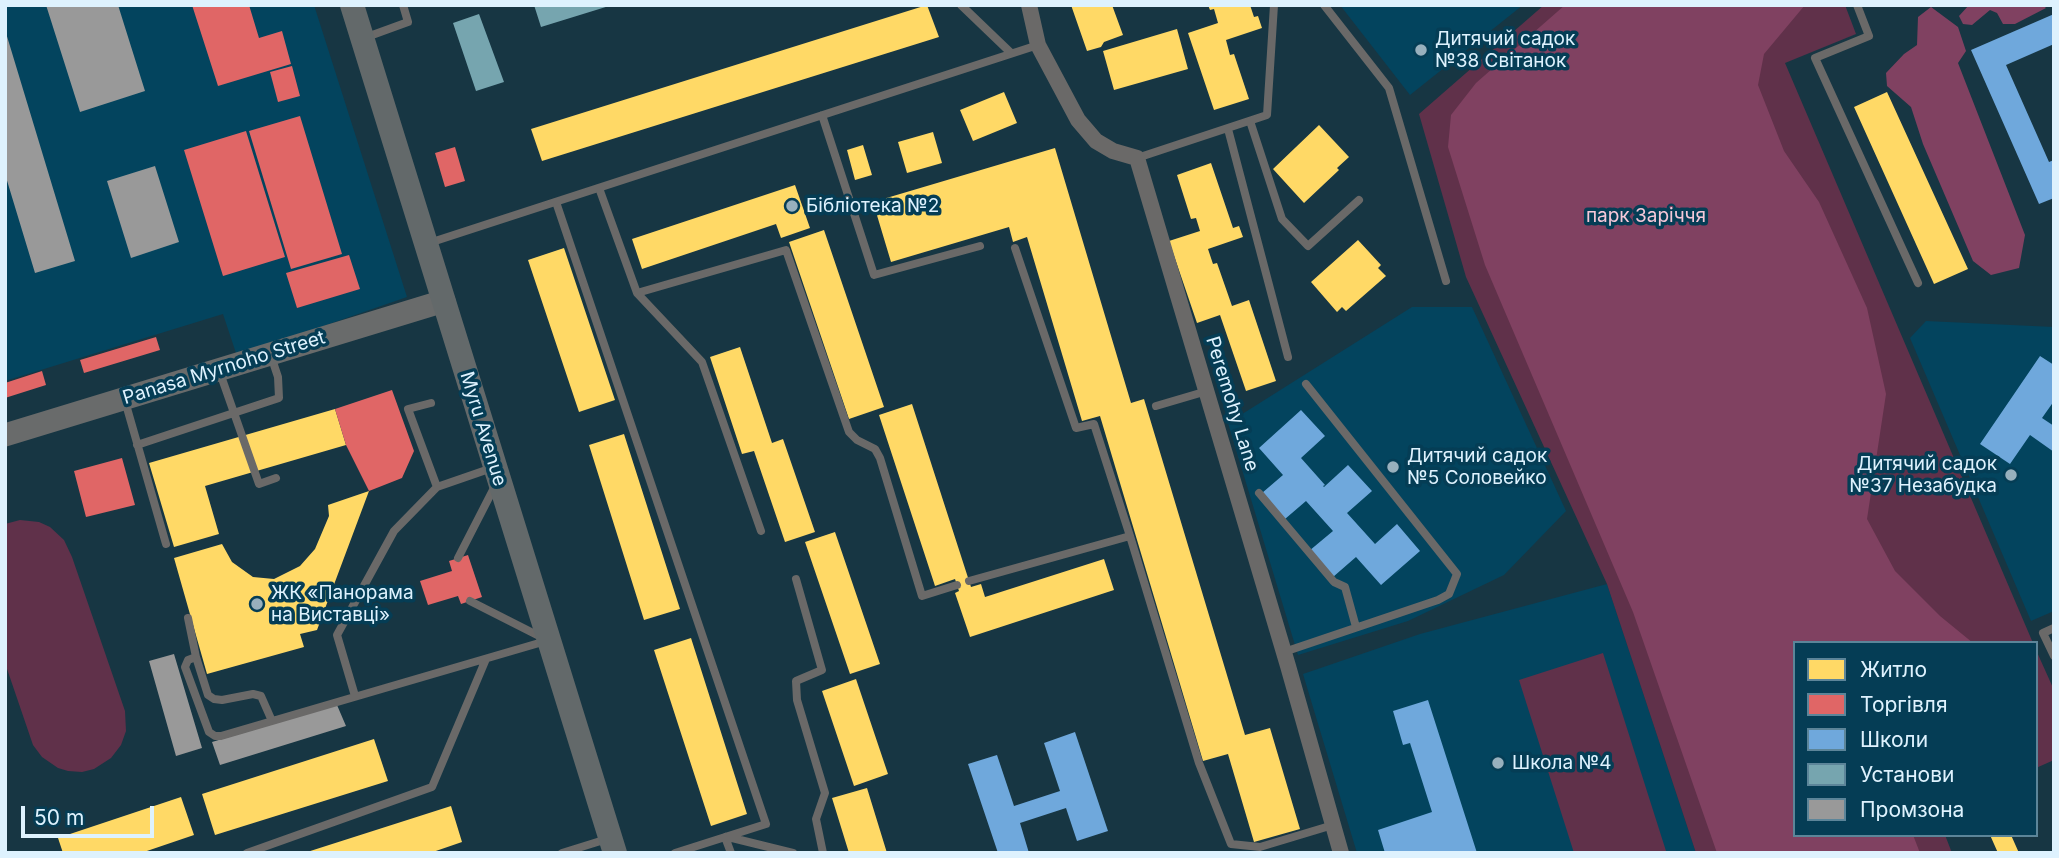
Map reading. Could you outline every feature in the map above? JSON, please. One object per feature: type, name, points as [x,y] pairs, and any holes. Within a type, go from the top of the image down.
[{"type":"main road","name":"Myru Avenue","points":[[352,5],[612,845]]},
{"type":"main road","name":"Panasa Myrnoho Street","points":[[5,435],[444,301]]},
{"type":"street","points":[[1029,5],[1038,45],[1078,120],[1096,141],[1113,151],[1137,158]]},
{"type":"street","name":"Peremohy Lane","points":[[1137,158],[1341,853]]},
{"type":"lane","points":[[362,38],[408,22],[402,5]]},
{"type":"lane","points":[[961,5],[1011,53]]},
{"type":"lane","points":[[1137,158],[1267,115],[1274,5]]},
{"type":"lane","points":[[1324,5],[1389,88],[1446,281]]},
{"type":"lane","points":[[1857,5],[1869,36],[1815,58],[1918,283]]},
{"type":"lane","points":[[426,244],[1038,45]]},
{"type":"lane","points":[[822,115],[874,275],[980,246]]},
{"type":"lane","points":[[1250,121],[1282,219],[1308,246],[1359,200]]},
{"type":"lane","points":[[1228,129],[1288,357]]},
{"type":"lane","points":[[598,188],[637,292],[702,362],[761,531]]},
{"type":"lane","points":[[556,202],[766,824],[675,853]]},
{"type":"lane","points":[[1015,248],[1076,428],[1094,424],[1199,763],[1231,844],[1260,847],[1334,825]]},
{"type":"lane","points":[[637,292],[786,250],[849,432],[857,440],[875,449],[880,458],[922,596],[957,585]]},
{"type":"lane","points":[[137,445],[279,398],[278,377],[271,354]]},
{"type":"lane","points":[[219,370],[259,484],[276,478]]},
{"type":"lane","points":[[1284,652],[1438,600],[1449,594],[1457,574],[1306,384]]},
{"type":"lane","points":[[1156,406],[1206,391]]},
{"type":"lane","points":[[124,399],[166,544]]},
{"type":"lane","points":[[431,402],[408,409],[437,487]]},
{"type":"lane","points":[[355,696],[337,635],[394,531],[437,487],[497,473]]},
{"type":"lane","points":[[458,558],[497,473]]},
{"type":"lane","points":[[1259,493],[1334,582],[1345,587],[1356,626]]},
{"type":"lane","points":[[969,581],[1130,536]]},
{"type":"lane","points":[[796,579],[822,670],[796,681],[797,700],[825,793],[816,819],[823,853]]},
{"type":"lane","points":[[470,601],[549,641]]},
{"type":"lane","points":[[188,618],[208,695],[222,700],[253,694],[261,696],[272,721]]},
{"type":"lane","points":[[2054,628],[2043,633],[2054,656]]},
{"type":"lane","points":[[196,657],[188,660],[185,667],[209,732],[221,736],[549,641]]},
{"type":"lane","points":[[247,853],[432,787],[485,659]]},
{"type":"lane","points":[[725,837],[731,853]]},
{"type":"lane","points":[[725,837],[793,853]]},
{"type":"lane","points":[[562,853],[612,845]]},
{"type":"shaded area","points":[[5,5],[314,5],[407,297],[237,356],[223,314],[5,381]]},
{"type":"shaded area","name":"Дитячий садок №38 Світанок","points":[[1340,5],[1523,5],[1410,95]]},
{"type":"shaded area","name":"Дитячий садок №5 Соловейко","points":[[1412,307],[1472,307],[1566,511],[1504,575],[1408,621],[1298,655],[1228,423]]},
{"type":"shaded area","name":"Дитячий садок №37 Незабудка","points":[[1926,321],[2054,327],[2054,611],[2031,621],[1910,338]]},
{"type":"shaded area","name":"Школа №4","points":[[1607,584],[1696,853],[1357,853],[1303,674],[1420,634]]},
{"type":"green space","name":"парк Заріччя","points":[[1544,5],[1845,5],[1856,34],[1785,63],[2032,641],[1793,641],[1793,837],[1946,837],[1952,853],[1696,853],[1607,584],[1466,277],[1419,114]]},
{"type":"green space","name":"парк Заріччя","points":[[1565,5],[1805,5],[1764,54],[1758,85],[1784,151],[1819,202],[1867,308],[1886,394],[1867,519],[1895,571],[1940,616],[1971,641],[1793,641],[1793,837],[1914,837],[1920,853],[1717,853],[1633,612],[1485,265],[1448,147],[1451,115],[1476,83]]},
{"type":"green space","points":[[1969,5],[2043,5],[2046,8],[2015,24],[2003,24],[1997,13],[1990,10],[1972,25],[1963,24],[1959,16]]},
{"type":"green space","points":[[1931,7],[1958,27],[1966,51],[1958,63],[2025,235],[2019,268],[1991,275],[1973,261],[1923,144],[1911,107],[1887,86],[1886,73],[1917,45],[1918,17]]},
{"type":"green space","points":[[20,520],[39,522],[50,527],[64,540],[125,711],[126,731],[121,745],[111,758],[94,769],[68,771],[42,757],[33,745],[5,663],[5,524]]},
{"type":"green space","points":[[1603,653],[1666,851],[1660,853],[1574,853],[1519,680]]},
{"type":"green space","points":[[2038,654],[2054,690],[2054,760],[2038,767]]},
{"type":"building: Житло","points":[[927,5],[939,37],[542,161],[531,129]]},
{"type":"building: Житло","points":[[1071,5],[1112,5],[1123,35],[1087,51]]},
{"type":"building: Житло","points":[[1208,5],[1250,5],[1262,28],[1226,40],[1230,55],[1234,54],[1249,99],[1214,110],[1188,33],[1218,23],[1214,9],[1210,10]]},
{"type":"building: Житло","points":[[1177,29],[1188,69],[1114,90],[1103,51]]},
{"type":"building: Житло","points":[[1004,92],[1017,123],[973,141],[960,110]]},
{"type":"building: Житло","points":[[1887,92],[1968,269],[1934,284],[1854,107]]},
{"type":"building: Житло","points":[[1319,125],[1349,157],[1304,203],[1273,169]]},
{"type":"building: Житло","points":[[933,132],[942,163],[907,173],[898,142]]},
{"type":"building: Житло","points":[[863,145],[872,175],[855,180],[847,150]]},
{"type":"building: Житло","points":[[1055,148],[1131,403],[1144,399],[1245,735],[1270,728],[1300,829],[1254,842],[1228,754],[1203,761],[1100,416],[1082,421],[1027,237],[1013,242],[1009,227],[891,262],[873,202]]},
{"type":"building: Житло","points":[[1211,163],[1233,228],[1239,226],[1243,237],[1208,249],[1213,264],[1217,263],[1232,306],[1249,300],[1276,381],[1246,391],[1220,315],[1197,323],[1169,241],[1200,231],[1196,218],[1191,219],[1177,175]]},
{"type":"building: Житло","points":[[795,185],[810,228],[781,238],[776,224],[642,269],[632,239]]},
{"type":"building: Житло","points":[[824,230],[884,407],[849,419],[789,242]]},
{"type":"building: Житло","points":[[1358,240],[1381,265],[1378,268],[1386,276],[1346,311],[1342,307],[1337,312],[1311,282]]},
{"type":"building: Житло","points":[[564,248],[615,400],[579,412],[528,260]]},
{"type":"building: Житло","points":[[740,347],[772,443],[783,439],[815,532],[785,542],[754,451],[742,454],[710,357]]},
{"type":"building: Житло","points":[[912,404],[971,587],[981,584],[985,597],[1104,559],[1114,590],[970,637],[955,593],[959,591],[955,579],[935,586],[879,415]]},
{"type":"building: Житло","points":[[335,409],[346,445],[205,486],[219,534],[174,547],[149,463]]},
{"type":"building: Житло","points":[[624,434],[680,609],[644,620],[589,445]]},
{"type":"building: Житло","name":"ЖК «Панорама на Виставці»","points":[[369,491],[317,630],[300,634],[304,647],[207,674],[174,558],[222,544],[232,562],[253,577],[274,579],[300,566],[315,549],[329,516],[328,505]]},
{"type":"building: Житло","points":[[835,532],[880,664],[850,674],[805,542]]},
{"type":"building: Житло","points":[[691,638],[747,814],[711,826],[654,650]]},
{"type":"building: Житло","points":[[856,679],[888,774],[854,786],[822,691]]},
{"type":"building: Житло","points":[[374,739],[388,781],[215,835],[202,794]]},
{"type":"building: Житло","points":[[867,788],[887,853],[849,853],[832,798]]},
{"type":"building: Житло","points":[[181,797],[194,835],[141,853],[63,853],[58,838]]},
{"type":"building: Житло","points":[[451,806],[462,842],[430,853],[304,853]]},
{"type":"building: Житло","points":[[1991,837],[2012,837],[2019,853],[1998,853]]},
{"type":"building: Торгівля","points":[[192,5],[249,5],[259,38],[282,31],[291,64],[218,86]]},
{"type":"building: Торгівля","points":[[292,66],[300,96],[278,102],[270,72]]},
{"type":"building: Торгівля","points":[[300,116],[342,254],[291,269],[249,131]]},
{"type":"building: Торгівля","points":[[246,131],[285,257],[223,276],[184,150]]},
{"type":"building: Торгівля","points":[[455,147],[465,181],[445,187],[435,153]]},
{"type":"building: Торгівля","points":[[349,255],[360,289],[297,308],[286,273]]},
{"type":"building: Торгівля","points":[[156,337],[160,350],[84,373],[80,360]]},
{"type":"building: Торгівля","points":[[42,371],[46,385],[5,398],[5,383]]},
{"type":"building: Торгівля","points":[[392,390],[414,451],[402,478],[369,491],[346,445],[335,409]]},
{"type":"building: Торгівля","points":[[122,458],[135,505],[86,517],[74,471]]},
{"type":"building: Торгівля","points":[[468,555],[482,597],[461,604],[458,596],[428,605],[420,581],[452,571],[449,561]]},
{"type":"building: Школи","points":[[2054,14],[2054,44],[2006,65],[2049,162],[2054,160],[2054,198],[2039,204],[1971,50]]},
{"type":"building: Школи","points":[[2040,356],[2054,365],[2054,401],[2042,418],[2054,426],[2054,452],[2030,435],[2010,464],[1980,444]]},
{"type":"building: Школи","points":[[1301,410],[1325,436],[1301,458],[1325,485],[1323,486],[1324,487],[1348,465],[1372,491],[1347,513],[1375,544],[1397,524],[1420,551],[1381,585],[1356,557],[1333,577],[1309,551],[1333,531],[1306,501],[1285,519],[1262,493],[1283,475],[1259,448]]},
{"type":"building: Школи","points":[[1428,700],[1477,853],[1385,853],[1378,830],[1432,812],[1410,743],[1403,745],[1393,711]]},
{"type":"building: Школи","points":[[1075,732],[1108,831],[1077,841],[1066,808],[1020,823],[1029,853],[998,853],[968,764],[997,755],[1014,806],[1060,791],[1044,743]]},
{"type":"building: Установи","points":[[534,5],[609,5],[609,6],[541,27]]},
{"type":"building: Установи","points":[[479,14],[504,82],[476,91],[453,23]]},
{"type":"building: Промзона","points":[[46,5],[118,5],[145,91],[80,112]]},
{"type":"building: Промзона","points":[[6,33],[75,261],[35,273],[5,174]]},
{"type":"building: Промзона","points":[[155,166],[179,242],[131,258],[107,181]]},
{"type":"building: Промзона","points":[[174,654],[202,748],[176,756],[149,661]]},
{"type":"building: Промзона","points":[[337,705],[346,726],[220,765],[212,742]]},
{"type":"place","name":"Дитячий садок №38 Світанок","points":[[1421,50]]},
{"type":"place","name":"Бібліотека №2","points":[[792,206]]},
{"type":"place","name":"Дитячий садок №5 Соловейко","points":[[1393,467]]},
{"type":"place","name":"Дитячий садок №37 Незабудка","points":[[2011,475]]},
{"type":"place","name":"ЖК «Панорама на Виставці»","points":[[257,604]]},
{"type":"place","name":"Школа №4","points":[[1498,763]]}]
